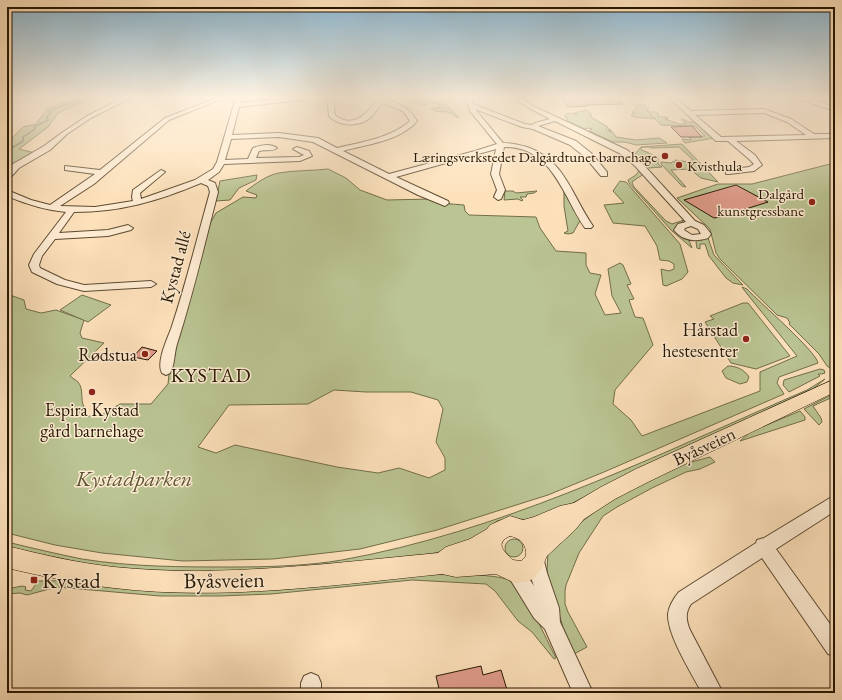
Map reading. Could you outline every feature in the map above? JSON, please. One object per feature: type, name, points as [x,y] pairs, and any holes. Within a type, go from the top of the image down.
[{"type":"main road","name":"Byåsveien","points":[[523,530],[537,526],[560,515],[577,512],[643,474],[835,385]]},
{"type":"main road","name":"Byåsveien","points":[[537,555],[548,540],[570,522],[577,512]]},
{"type":"main road","points":[[517,527],[523,530],[534,540],[537,555],[529,568],[523,571],[506,567],[493,555],[492,548],[494,536],[504,528],[517,527]]},
{"type":"main road","name":"Byåsveien","points":[[442,563],[454,554],[474,548],[494,536]]},
{"type":"main road","name":"Byåsveien","points":[[7,557],[46,566],[89,573],[158,580],[227,582],[321,576],[442,563],[456,566],[506,567]]},
{"type":"street","points":[[7,176],[23,162],[47,148],[70,130]]},
{"type":"street","points":[[51,208],[102,173],[154,130]]},
{"type":"street","points":[[7,193],[28,203],[51,208],[71,210],[113,208],[138,203],[201,180],[214,171],[221,162],[231,130]]},
{"type":"street","points":[[337,150],[404,130]]},
{"type":"street","points":[[487,130],[502,145]]},
{"type":"street","points":[[541,130],[573,142],[588,155],[604,174]]},
{"type":"street","points":[[578,130],[624,152],[638,164],[692,223]]},
{"type":"street","points":[[709,130],[719,139],[812,136],[833,138]]},
{"type":"street","points":[[803,130],[812,136]]},
{"type":"street","points":[[229,137],[279,135],[297,136],[315,140],[421,193],[445,203]]},
{"type":"street","points":[[729,172],[751,169],[758,165],[752,157],[730,139]]},
{"type":"street","points":[[498,197],[501,190],[495,174],[502,145]]},
{"type":"street","points":[[389,176],[502,145],[527,150],[549,162],[556,171],[578,212],[588,226]]},
{"type":"street","points":[[251,160],[256,150],[263,147],[273,148]]},
{"type":"street","points":[[221,162],[300,159],[308,156],[306,153],[297,149]]},
{"type":"street","points":[[68,168],[102,173]]},
{"type":"street","points":[[138,203],[136,192],[161,172]]},
{"type":"street","name":"Kystad allé","points":[[166,370],[168,354],[179,321],[214,192],[212,185],[201,180]]},
{"type":"street","points":[[71,210],[35,261],[35,268],[39,272],[61,282],[84,288],[151,284]]},
{"type":"street","points":[[52,236],[108,233],[128,228]]},
{"type":"street","points":[[713,693],[681,633],[677,614],[680,605],[685,598],[763,546],[835,502]]},
{"type":"street","points":[[763,546],[835,647]]},
{"type":"street","points":[[537,555],[538,573],[550,608],[551,623],[582,693]]},
{"type":"street","points":[[506,567],[540,612],[551,623]]},
{"type":"green space","points":[[20,130],[44,130],[19,149],[35,153],[7,172],[7,143]]},
{"type":"green space","points":[[607,130],[611,132],[609,130],[610,130],[616,137],[636,140],[659,138],[667,143],[636,145],[625,142],[613,142],[589,131]]},
{"type":"green space","points":[[699,130],[705,130],[714,138],[685,143],[682,139],[691,140],[689,137],[705,136]]},
{"type":"green space","points":[[682,144],[718,182],[701,178],[690,169],[671,170],[686,187],[682,186],[661,164],[661,162],[671,163],[674,161],[677,166],[682,166],[682,164],[675,160],[688,162],[693,160],[679,147],[642,147],[641,150],[658,158],[658,164],[662,167],[649,168],[634,155],[641,147]]},
{"type":"green space","points":[[830,164],[835,166],[835,369],[833,370],[827,366],[819,354],[789,324],[790,323],[787,318],[777,315],[720,259],[716,253],[710,229],[677,198],[718,184],[752,184]]},
{"type":"green space","name":"Kystadparken","points":[[328,169],[346,178],[360,190],[387,200],[430,199],[439,203],[464,205],[465,211],[469,215],[536,217],[540,228],[556,251],[586,253],[586,265],[590,273],[601,275],[595,294],[605,315],[621,313],[612,296],[608,269],[620,263],[623,265],[631,284],[627,285],[634,299],[629,300],[635,317],[643,318],[653,345],[615,390],[613,404],[631,420],[642,436],[760,391],[760,372],[797,356],[742,287],[747,289],[808,348],[818,363],[779,377],[777,383],[784,394],[548,495],[437,530],[360,549],[273,559],[183,561],[102,553],[55,545],[7,533],[7,294],[24,300],[26,309],[41,313],[56,310],[84,320],[80,333],[82,338],[104,343],[70,376],[78,382],[81,388],[84,407],[82,413],[83,416],[100,416],[120,404],[151,404],[168,384],[170,364],[207,229],[216,213],[243,197],[256,198],[257,195],[246,191],[257,183],[275,174]],"holes":[[[334,390],[411,392],[438,400],[443,409],[436,442],[445,458],[445,470],[429,478],[399,468],[378,473],[337,467],[235,445],[216,453],[198,447],[229,405],[308,404]]]},
{"type":"green space","points":[[640,169],[644,174],[633,181],[632,183],[634,187],[666,221],[672,224],[684,220],[678,226],[688,238],[692,248],[672,231],[629,183],[628,180],[636,175]]},
{"type":"green space","points":[[257,175],[256,180],[239,188],[230,200],[216,201],[220,181]]},
{"type":"green space","points":[[620,181],[626,182],[680,244],[688,272],[682,279],[666,286],[663,285],[661,269],[669,271],[674,269],[674,264],[669,261],[660,260],[657,246],[645,226],[613,223],[604,205],[624,203],[613,191]]},
{"type":"green space","points":[[505,191],[513,191],[516,193],[537,191],[527,194],[526,197],[520,197],[523,200],[522,201],[518,199],[504,200]]},
{"type":"green space","points":[[564,192],[581,219],[573,233],[568,234],[564,233],[568,231],[564,206]]},
{"type":"green space","points":[[708,238],[714,255],[743,285],[733,283],[726,278],[709,256],[705,244],[700,244],[700,249],[697,248],[697,240]]},
{"type":"green space","points":[[82,295],[111,305],[88,322],[60,310]]},
{"type":"green space","name":"Hårstad hestesenter","points":[[743,303],[748,303],[790,356],[756,369],[731,363],[705,322],[714,319],[710,316]]},
{"type":"green space","points":[[728,366],[737,367],[745,372],[749,377],[747,382],[740,384],[726,378],[722,371]]},
{"type":"green space","points":[[820,369],[824,370],[825,373],[818,374],[820,376],[789,392],[783,385],[784,380]]},
{"type":"green space","points":[[825,379],[813,389],[628,474],[563,508],[529,520],[509,518],[497,521],[483,533],[454,549],[415,557],[266,572],[137,571],[80,563],[7,547],[7,542],[82,559],[120,564],[157,566],[273,566],[315,564],[342,560],[400,548],[512,514],[676,448],[807,390]]},
{"type":"green space","points":[[835,393],[835,396],[813,406],[821,418],[822,422],[819,425],[804,409]]},
{"type":"green space","points":[[800,411],[805,417],[805,420],[740,441],[750,432]]},
{"type":"green space","points":[[710,457],[715,462],[700,469],[686,472],[652,488],[603,516],[579,553],[566,585],[565,604],[587,647],[574,654],[563,627],[549,581],[547,570],[548,553],[560,538],[604,505],[680,465]]},
{"type":"green space","points":[[514,539],[520,542],[523,548],[520,554],[514,557],[508,554],[505,548],[508,542]]},
{"type":"green space","points":[[448,575],[492,576],[510,581],[530,606],[556,658],[554,659],[532,632],[518,621],[495,591],[486,584],[412,580],[271,594],[220,596],[160,596],[57,587],[27,595],[20,593],[7,594],[7,589],[22,586],[26,587],[25,590],[31,591],[38,581]]},
{"type":"building","points":[[674,130],[695,130],[702,137],[681,137]]},
{"type":"building","points":[[736,185],[768,202],[714,218],[684,200]]},
{"type":"building","name":"Rødstua","points":[[142,347],[157,351],[148,360],[133,357]]},
{"type":"building","points":[[481,666],[483,675],[501,670],[508,693],[440,693],[436,676]]},
{"type":"waterway","points":[[7,151],[23,141],[23,137],[34,130]]},
{"type":"place","name":"Læringsverkstedet Dalgårdtunet barnehage","points":[[665,156]]},
{"type":"place","name":"Kvisthula","points":[[679,165]]},
{"type":"place","name":"Dalgård kunstgressbane","points":[[812,202]]},
{"type":"place","name":"Hårstad hestesenter","points":[[746,339]]},
{"type":"place","name":"Rødstua","points":[[145,354]]},
{"type":"place","name":"Espira Kystad gård barnehage","points":[[92,392]]},
{"type":"place","name":"Kystad","points":[[34,580]]},
{"type":"district","name":"KYSTAD","points":[[211,375]]}]
